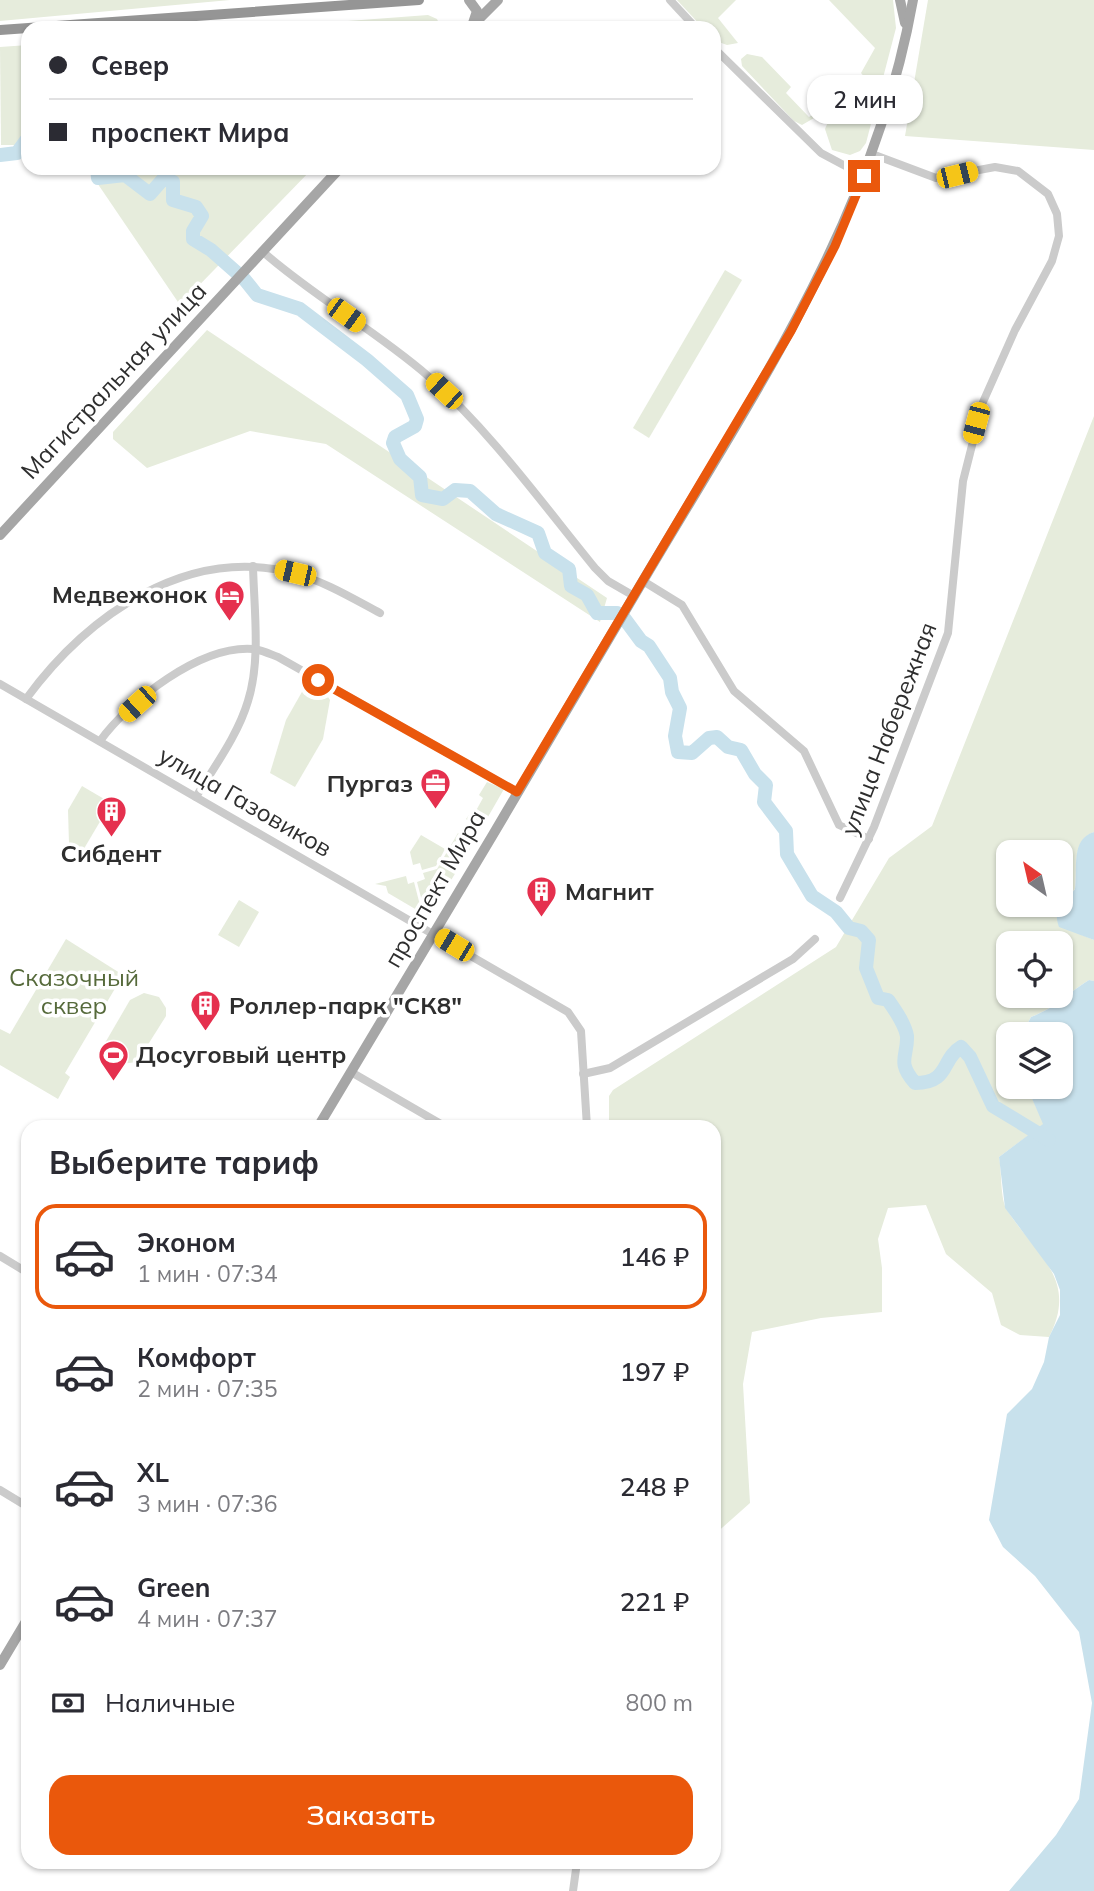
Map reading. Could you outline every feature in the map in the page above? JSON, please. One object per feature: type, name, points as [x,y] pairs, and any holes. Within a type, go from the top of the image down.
[{"type":"highway","points":[[126,21],[419,0]]},
{"type":"highway","points":[[0,30],[21,28]]},
{"type":"main road","points":[[469,0],[477,15],[474,21]]},
{"type":"main road","points":[[477,21],[498,0]]},
{"type":"main road","points":[[900,0],[905,39]]},
{"type":"main road","points":[[632,599],[791,331],[835,246],[873,153],[905,39],[913,0]]},
{"type":"main road","points":[[262,251],[333,175]]},
{"type":"main road","name":"Магистральная улица","points":[[0,535],[262,251]]},
{"type":"main road","name":"проспект Мира","points":[[322,1120],[632,599]]},
{"type":"main road","points":[[0,1665],[21,1630]]},
{"type":"street","points":[[670,0],[690,21]]},
{"type":"street","points":[[721,55],[821,153],[864,176]]},
{"type":"street","name":"улица Набережная","points":[[840,898],[869,839],[948,633],[954,600],[963,481],[976,423],[993,375],[1052,261],[1059,236],[1057,214],[1048,194],[1018,171],[995,167],[936,178],[873,153]]},
{"type":"street","points":[[262,251],[436,384],[501,453],[602,576],[632,599]]},
{"type":"street","points":[[196,797],[243,717],[253,682],[253,566]]},
{"type":"street","points":[[26,699],[84,638],[149,590],[200,569],[253,566],[311,578],[380,613]]},
{"type":"street","points":[[643,581],[682,604],[734,691],[804,751],[839,825],[869,839]]},
{"type":"street","points":[[100,741],[137,704],[187,667],[222,653],[254,649],[278,657],[517,792]]},
{"type":"street","name":"улица Газовиков","points":[[0,684],[434,933]]},
{"type":"street","points":[[434,933],[574,1017],[581,1031],[586,1120]]},
{"type":"street","points":[[583,1074],[610,1068],[793,959],[815,939]]},
{"type":"street","points":[[351,1072],[434,1120]]},
{"type":"street","points":[[0,1256],[21,1269]]},
{"type":"street","points":[[0,1490],[21,1503]]},
{"type":"street","points":[[573,1891],[577,1869]]},
{"type":"green space","points":[[0,0],[230,0],[0,21]]},
{"type":"green space","points":[[677,0],[736,0],[718,18],[720,21],[696,21]]},
{"type":"green space","points":[[829,0],[893,0],[896,28],[866,143],[860,151],[850,155],[832,150],[825,129],[841,92],[854,85],[854,80],[860,86],[867,80],[861,73],[875,48]]},
{"type":"green space","points":[[928,0],[1094,0],[1094,150],[905,136]]},
{"type":"green space","points":[[428,15],[438,21],[347,21]]},
{"type":"green space","points":[[721,22],[738,43],[727,45],[721,43]]},
{"type":"green space","points":[[21,46],[21,145],[1,145],[0,47]]},
{"type":"green space","points":[[747,54],[762,57],[791,87],[786,93],[809,117],[815,113],[814,118],[802,125],[794,121],[742,66],[741,59]]},
{"type":"green space","points":[[92,175],[306,175],[180,305]]},
{"type":"green space","points":[[725,270],[742,280],[649,438],[633,428]]},
{"type":"green space","points":[[207,330],[607,598],[600,622],[326,444],[250,431],[147,468],[113,439],[113,432]]},
{"type":"green space","points":[[1094,416],[1094,832],[1082,841],[1079,848],[1073,891],[1073,840],[996,840],[996,917],[1066,917],[1082,935],[1094,940],[1094,981],[1089,980],[1073,991],[1073,931],[996,931],[996,1008],[1049,1008],[1031,1017],[1028,1022],[996,1022],[996,1099],[1033,1099],[1044,1124],[999,1157],[1003,1199],[1007,1210],[1041,1255],[1057,1283],[1057,1317],[1049,1337],[1020,1335],[1001,1325],[992,1293],[946,1254],[926,1205],[888,1208],[878,1239],[882,1268],[882,1312],[821,1318],[752,1332],[743,1384],[750,1503],[721,1529],[721,1120],[609,1120],[609,1096],[613,1090],[836,947],[889,858],[932,826]]},
{"type":"green space","points":[[307,683],[326,694],[330,700],[323,739],[295,787],[270,773],[286,720]]},
{"type":"green space","points":[[487,782],[504,789],[481,829],[466,819],[469,815],[473,816],[483,798],[479,795]]},
{"type":"green space","points":[[82,786],[111,803],[82,852],[69,844],[68,810]]},
{"type":"green space","points":[[458,833],[474,842],[432,912],[425,913],[417,882],[425,879],[423,873],[437,869]]},
{"type":"green space","points":[[421,835],[445,849],[436,866],[422,870],[420,863],[413,865],[410,852]]},
{"type":"green space","points":[[406,876],[408,884],[414,882],[422,913],[388,893],[386,886],[375,884]]},
{"type":"green space","points":[[239,900],[259,912],[239,947],[218,935]]},
{"type":"green space","name":"Сказочный сквер","points":[[66,939],[123,975],[65,1073],[70,1077],[58,1099],[0,1065],[0,1029],[10,1034]]},
{"type":"green space","points":[[144,993],[159,997],[166,1008],[166,1016],[137,1062],[121,1064],[113,1059],[105,1043],[130,1000]]},
{"type":"water","points":[[1094,832],[1094,940],[1059,927],[1057,920],[1057,917],[1073,917],[1078,848],[1086,836]]},
{"type":"water","points":[[1089,980],[1094,981],[1094,1891],[1009,1891],[1056,1835],[1079,1799],[1092,1703],[1079,1632],[1035,1576],[1003,1547],[989,1520],[1007,1414],[1032,1389],[1044,1362],[1049,1337],[1060,1315],[1060,1290],[1054,1274],[1005,1208],[999,1157],[1043,1124],[1032,1099],[1073,1099],[1073,1022],[1028,1022],[1031,1017],[1049,1008],[1073,1008],[1073,991]]},
{"type":"waterway","points":[[0,155],[17,153],[21,148]]},
{"type":"waterway","points":[[98,175],[98,178],[125,175]]},
{"type":"waterway","points":[[125,175],[150,194],[164,178],[173,182],[173,200],[196,207],[202,216],[193,231],[193,239],[211,250],[245,280],[257,295],[300,309],[367,360],[407,395],[417,419],[415,426],[395,437],[393,443],[400,459],[420,477],[422,495],[443,499],[455,490],[470,491],[496,514],[538,533],[545,553],[569,569],[571,586],[587,595],[597,613],[617,613],[624,618],[641,641],[649,646],[670,678],[672,692],[680,708],[675,736],[678,752],[692,753],[709,738],[717,737],[728,747],[741,750],[755,774],[766,785],[764,802],[786,831],[787,854],[812,896],[836,912],[849,928],[861,931],[869,940],[866,968],[878,998],[888,1000],[904,1027],[907,1036],[904,1064],[915,1083],[926,1082],[940,1075],[950,1058],[961,1047],[970,1057],[993,1106],[1049,1140]]},
{"type":"place","name":"Медвежонок","points":[[230,622]]},
{"type":"place","name":"Пургаз","points":[[436,811]]},
{"type":"place","name":"Сибдент","points":[[111,839]]},
{"type":"place","name":"Магнит","points":[[542,919]]},
{"type":"place","name":"Роллер-парк \"СК8\"","points":[[206,1033]]},
{"type":"place","name":"Досуговый центр","points":[[113,1082]]},
{"type":"route","points":[[318,680],[517,792],[791,331],[835,246],[864,176]]}]
